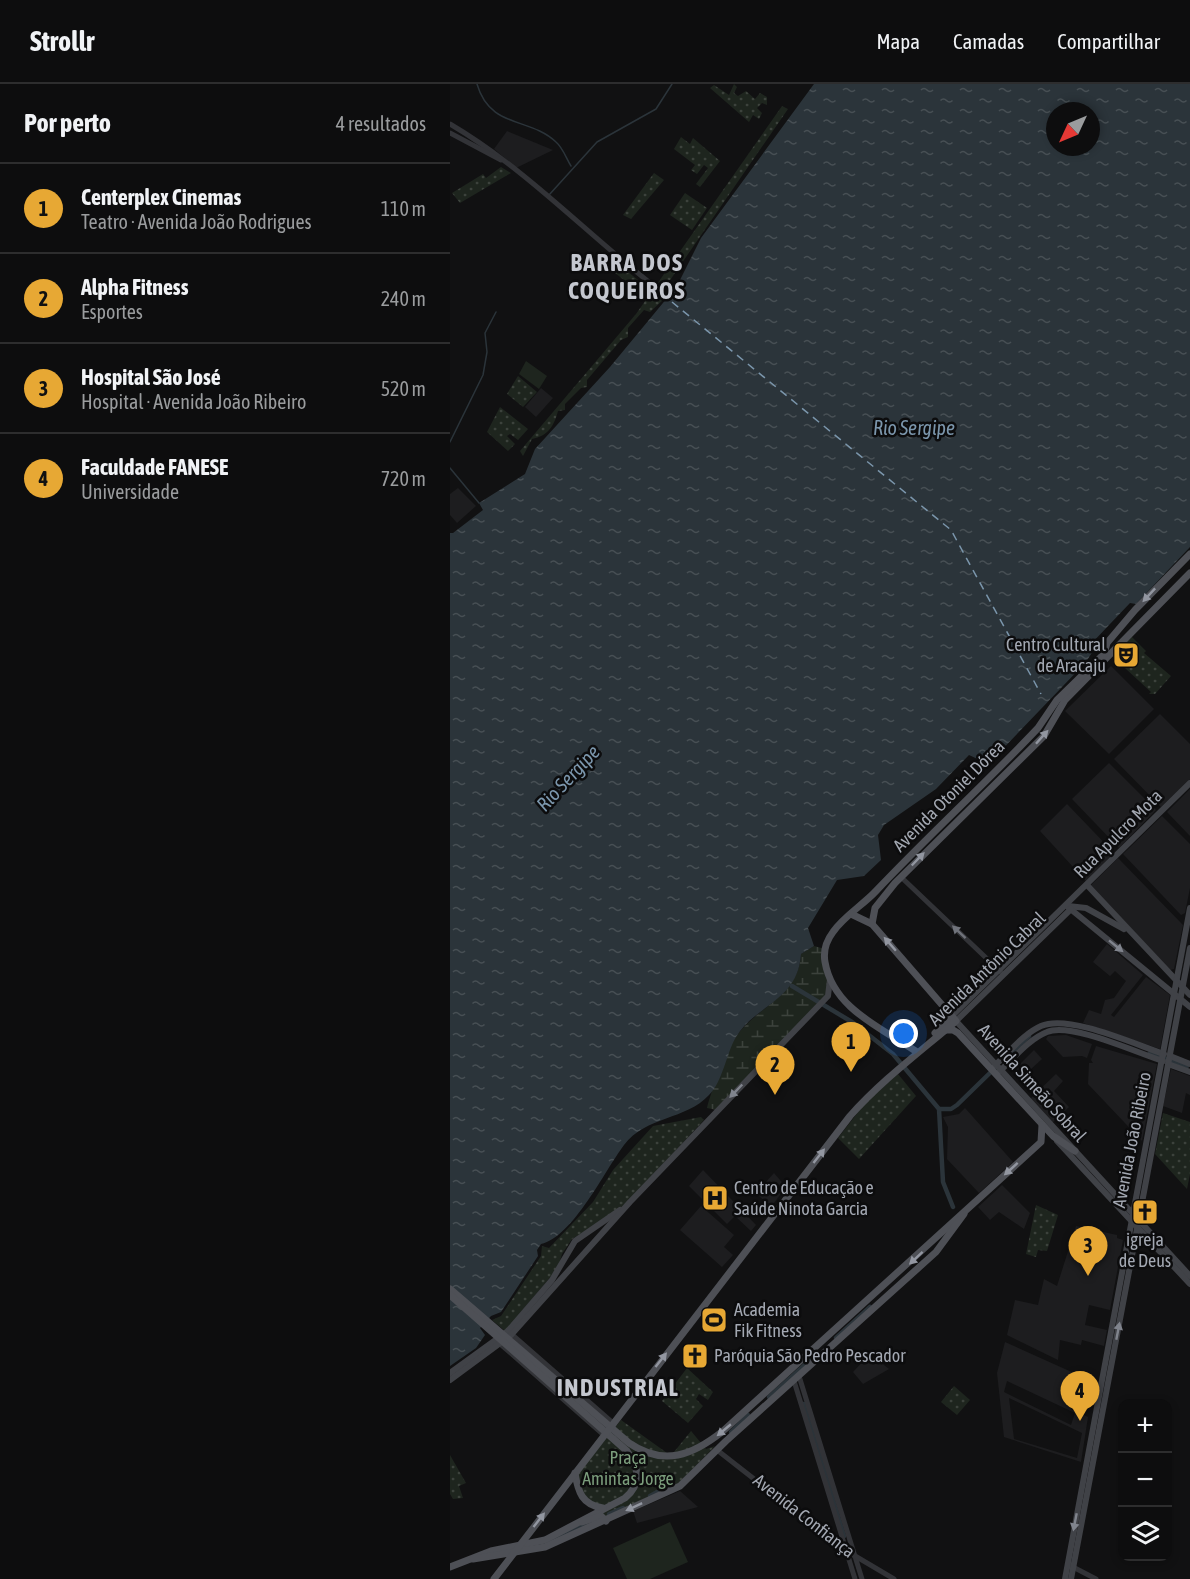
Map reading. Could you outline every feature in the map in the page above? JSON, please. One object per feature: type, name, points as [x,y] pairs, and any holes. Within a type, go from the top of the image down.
[{"type":"main road","points":[[1106,656],[1107,643],[1114,634],[1190,554]]},
{"type":"main road","points":[[1106,656],[1190,573]]},
{"type":"main road","name":"Avenida Otoniel Dórea","points":[[872,924],[875,908],[901,877],[1044,736],[1060,707],[1106,656]]},
{"type":"main road","name":"Avenida Otoniel Dórea","points":[[830,977],[825,962],[825,949],[829,938],[1030,737],[1057,700],[1106,656]]},
{"type":"main road","name":"Rua Apulcro Mota","points":[[1069,908],[1087,885],[1190,783]]},
{"type":"main road","points":[[1087,885],[1190,995]]},
{"type":"main road","points":[[1069,908],[1086,908],[1130,932]]},
{"type":"main road","points":[[1069,908],[1190,1007]]},
{"type":"main road","name":"Avenida Antônio Cabral","points":[[917,1052],[1069,908]]},
{"type":"main road","points":[[1166,1059],[1181,999],[1180,986],[1190,908]]},
{"type":"main road","name":"Avenida Simeão Sobral","points":[[851,914],[872,924],[954,1018],[1042,1125],[1190,1275]]},
{"type":"main road","points":[[1166,1059],[1175,993],[1180,986],[1190,948]]},
{"type":"main road","points":[[450,1380],[510,1333],[693,1135],[820,1004],[828,994],[830,977]]},
{"type":"main road","points":[[494,1579],[844,1123],[868,1095],[917,1052],[855,1011],[840,996],[830,977]]},
{"type":"main road","name":"Avenida Antônio Cabral","points":[[917,1052],[945,1030],[954,1018]]},
{"type":"main road","name":"Avenida Simeão Sobral","points":[[945,1030],[956,1032],[1075,1151],[1190,1284]]},
{"type":"main road","points":[[995,1069],[1040,1035],[1056,1030],[1084,1035],[1190,1064]]},
{"type":"main road","points":[[1166,1059],[1190,1072]]},
{"type":"main road","name":"Avenida João Ribeiro","points":[[1065,1579],[1070,1565],[1166,1059]]},
{"type":"main road","points":[[1041,1142],[1042,1125]]},
{"type":"main road","points":[[1053,1136],[1075,1151]]},
{"type":"main road","name":"Avenida Simeão Sobral","points":[[961,1215],[1041,1142],[1053,1136]]},
{"type":"main road","points":[[510,1333],[513,1325],[552,1280],[575,1241],[628,1205]]},
{"type":"main road","points":[[450,1295],[628,1447],[666,1457],[679,1456],[699,1449],[763,1396],[961,1215]]},
{"type":"main road","points":[[473,1559],[545,1547],[680,1486],[936,1252],[961,1215]]},
{"type":"main road","points":[[575,1241],[585,1252]]},
{"type":"main road","points":[[450,1289],[628,1447],[638,1475],[630,1493],[545,1540],[491,1551],[450,1567]]},
{"type":"main road","points":[[838,1329],[848,1331]]},
{"type":"main road","points":[[450,1373],[499,1343]]},
{"type":"main road","points":[[753,1417],[763,1396]]},
{"type":"main road","points":[[575,1473],[578,1491],[584,1500],[603,1508]]},
{"type":"main road","points":[[580,1521],[586,1522],[601,1516],[606,1521]]},
{"type":"main road","name":"Avenida João Ribeiro","points":[[1070,1565],[1071,1579]]},
{"type":"street","points":[[450,124],[505,162],[588,228],[608,250],[654,286]]},
{"type":"street","points":[[450,133],[491,153]]},
{"type":"street","points":[[901,877],[1001,972]]},
{"type":"street","points":[[510,1333],[614,1424]]},
{"type":"street","points":[[499,1343],[605,1436]]},
{"type":"street","points":[[796,1379],[855,1579]]},
{"type":"street","points":[[796,1379],[862,1579]]},
{"type":"street","name":"Avenida Confiança","points":[[717,1450],[793,1506],[846,1551],[894,1579]]},
{"type":"street","points":[[1070,1565],[1096,1579]]},
{"type":"shaded area","points":[[507,131],[553,150],[516,168],[494,149]]},
{"type":"shaded area","points":[[541,388],[553,398],[536,417],[525,407]]},
{"type":"shaded area","points":[[458,488],[476,506],[457,523],[450,515],[450,494]]},
{"type":"shaded area","points":[[1111,666],[1154,709],[1109,754],[1065,711]]},
{"type":"shaded area","points":[[1160,714],[1190,744],[1190,779],[1161,807],[1114,759]]},
{"type":"shaded area","points":[[1109,763],[1156,810],[1119,848],[1072,799]]},
{"type":"shaded area","points":[[1190,789],[1190,836],[1167,812]]},
{"type":"shaded area","points":[[1067,804],[1114,853],[1086,881],[1040,831]]},
{"type":"shaded area","points":[[1162,816],[1190,844],[1190,888],[1185,913],[1181,915],[1123,854]]},
{"type":"shaded area","points":[[1118,858],[1183,925],[1174,969],[1170,970],[1091,885]]},
{"type":"shaded area","points":[[1107,944],[1143,975],[1111,1015],[1114,1017],[1146,977],[1170,995],[1160,1049],[1083,1023],[1089,1010],[1101,1014],[1105,1000],[1114,998],[1126,981],[1115,971],[1110,976],[1093,962]]},
{"type":"shaded area","points":[[1066,1035],[1092,1044],[1087,1058],[1063,1057],[1046,1039],[1048,1036]]},
{"type":"shaded area","points":[[1096,1046],[1157,1064],[1142,1141],[1088,1084],[1089,1063],[1093,1063],[1091,1060]]},
{"type":"shaded area","points":[[1034,1050],[1042,1059],[1019,1080],[1012,1072]]},
{"type":"shaded area","points":[[1171,1069],[1190,1076],[1190,1095],[1186,1093],[1182,1113],[1163,1106]]},
{"type":"shaded area","points":[[1056,1074],[1063,1081],[1054,1091],[1069,1107],[1052,1123],[1030,1099]]},
{"type":"shaded area","points":[[965,1108],[1013,1162],[979,1193],[947,1159],[948,1127],[943,1117],[959,1114]]},
{"type":"shaded area","name":"Centro de Educação e Saúde Ninota Garcia","points":[[703,1170],[756,1225],[751,1231],[735,1216],[727,1224],[689,1186]]},
{"type":"shaded area","points":[[774,1173],[786,1187],[771,1207],[756,1193]]},
{"type":"shaded area","points":[[1002,1185],[1030,1213],[1024,1229],[999,1212],[990,1220],[978,1207]]},
{"type":"shaded area","points":[[701,1206],[734,1235],[724,1247],[733,1255],[722,1267],[680,1230]]},
{"type":"shaded area","points":[[1076,1226],[1117,1235],[1117,1238],[1123,1240],[1110,1310],[1089,1305],[1085,1325],[1107,1330],[1104,1346],[1082,1340],[1081,1345],[1060,1340],[1058,1360],[1007,1335],[1015,1300],[1038,1305],[1044,1279],[1057,1286]]},
{"type":"shaded area","points":[[1005,1342],[1085,1378],[1071,1409],[1088,1417],[1081,1462],[1004,1437],[997,1373]],"holes":[[[1007,1381],[1075,1413],[1071,1425],[1004,1392]],[[1009,1398],[1082,1433],[1077,1458],[1014,1439]]]},
{"type":"shaded area","points":[[870,1354],[889,1369],[863,1384],[853,1372]]},
{"type":"shaded area","points":[[680,1491],[698,1507],[637,1523],[633,1511]]},
{"type":"green space","points":[[734,84],[737,87],[734,93],[738,96],[746,91],[755,99],[760,93],[767,97],[767,105],[762,103],[757,108],[762,113],[759,119],[753,115],[749,122],[710,88],[714,85],[729,95]]},
{"type":"green space","points":[[782,106],[788,109],[664,289],[663,300],[650,312],[644,310],[628,328],[628,337],[621,340],[587,380],[587,387],[581,388],[565,404],[565,410],[558,411],[552,426],[546,433],[532,439],[523,456],[520,451],[636,314]]},
{"type":"green space","points":[[681,137],[690,144],[693,138],[720,161],[700,187],[696,184],[708,168],[704,165],[697,174],[691,170],[695,165],[674,149]]},
{"type":"green space","points":[[501,167],[511,173],[460,203],[452,193],[483,174],[486,178]]},
{"type":"green space","points":[[654,173],[664,180],[631,219],[623,215]]},
{"type":"green space","points":[[685,193],[707,208],[692,230],[670,215]]},
{"type":"green space","points":[[602,251],[648,288],[643,295],[596,258]]},
{"type":"green space","points":[[526,361],[547,376],[539,389],[519,374]]},
{"type":"green space","points":[[518,376],[537,392],[523,407],[507,394]]},
{"type":"green space","points":[[500,407],[528,429],[518,440],[510,434],[507,436],[515,444],[508,451],[487,432]]},
{"type":"green space","points":[[1131,636],[1146,651],[1144,653],[1171,676],[1155,694],[1149,694],[1151,692],[1113,657]]},
{"type":"green space","points":[[814,946],[825,949],[829,993],[717,1110],[707,1108],[720,1070],[737,1035],[786,990],[799,968],[801,954]]},
{"type":"green space","points":[[898,1074],[916,1096],[859,1159],[838,1138],[866,1102]]},
{"type":"green space","points":[[1163,1113],[1190,1122],[1190,1174],[1187,1189],[1155,1154]]},
{"type":"green space","points":[[701,1117],[704,1120],[620,1210],[572,1239],[562,1254],[558,1268],[505,1331],[492,1320],[501,1316],[541,1256],[542,1246],[549,1248],[593,1202],[613,1170],[653,1126]]},
{"type":"green space","points":[[1036,1205],[1058,1215],[1047,1251],[1038,1250],[1036,1257],[1026,1254]]},
{"type":"green space","points":[[687,1368],[713,1392],[708,1400],[699,1394],[696,1399],[703,1406],[688,1423],[662,1401]]},
{"type":"green space","points":[[954,1386],[970,1400],[957,1415],[941,1402]]},
{"type":"green space","name":"Praça Amintas Jorge","points":[[621,1420],[667,1453],[674,1452],[691,1431],[706,1449],[715,1446],[680,1482],[600,1519],[594,1504],[580,1492],[578,1474]]},
{"type":"green space","points":[[450,1455],[466,1483],[459,1486],[463,1498],[453,1499],[450,1494]]},
{"type":"green space","points":[[670,1522],[688,1562],[650,1579],[627,1579],[613,1548]]},
{"type":"water","name":"Rio Sergipe","points":[[814,84],[1190,84],[1190,547],[1136,604],[1130,603],[1089,646],[1093,651],[1086,662],[993,759],[984,762],[969,755],[936,789],[884,825],[878,835],[881,860],[864,876],[837,880],[808,928],[814,946],[801,954],[798,970],[784,992],[744,1026],[736,1037],[714,1089],[700,1103],[643,1128],[624,1145],[576,1216],[553,1239],[541,1244],[537,1250],[538,1256],[501,1312],[491,1316],[480,1328],[485,1335],[476,1348],[450,1366],[450,533],[483,510],[479,503],[525,474],[535,449],[610,367],[677,286],[701,238]]},
{"type":"waterway","points":[[477,84],[491,109],[501,116],[546,134],[563,150],[571,166]]},
{"type":"waterway","points":[[549,195],[597,142],[656,109],[672,84]]},
{"type":"waterway","points":[[450,442],[483,375],[487,352],[485,333],[496,312]]},
{"type":"waterway","points":[[450,468],[479,503]]},
{"type":"waterway","points":[[792,986],[852,1022],[893,1054],[939,1109],[943,1182],[953,1207]]},
{"type":"waterway","points":[[1011,1053],[1029,1036]]},
{"type":"waterway","points":[[1150,1053],[1187,1066]]},
{"type":"waterway","points":[[939,1109],[951,1109],[957,1105],[994,1069]]},
{"type":"waterway","points":[[836,1338],[870,1307]]},
{"type":"waterway","points":[[769,1397],[816,1355]]},
{"type":"waterway","points":[[804,1404],[844,1536]]},
{"type":"waterway","points":[[731,1432],[748,1415]]},
{"type":"waterway","points":[[650,1496],[661,1490]]},
{"type":"waterway","points":[[609,1514],[623,1508]]},
{"type":"waterway","points":[[549,1541],[593,1521]]},
{"type":"ferry route","points":[[672,302],[951,530],[1041,694]]},
{"type":"place","name":"Centro Cultural de Aracaju","points":[[1126,655]]},
{"type":"place","name":"Centerplex Cinemas","points":[[851,1072]]},
{"type":"place","name":"Alpha Fitness","points":[[775,1095]]},
{"type":"place","name":"Centro de Educação e Saúde Ninota Garcia","points":[[715,1198]]},
{"type":"place","name":"igreja de Deus","points":[[1145,1212]]},
{"type":"place","name":"Hospital São José","points":[[1088,1276]]},
{"type":"place","name":"Academia Fik Fitness","points":[[714,1320]]},
{"type":"place","name":"Paróquia São Pedro Pescador","points":[[695,1356]]},
{"type":"place","name":"Faculdade FANESE","points":[[1080,1421]]},
{"type":"district","name":"BARRA DOS COQUEIROS","points":[[627,277]]},
{"type":"district","name":"INDUSTRIAL","points":[[618,1388]]}]
